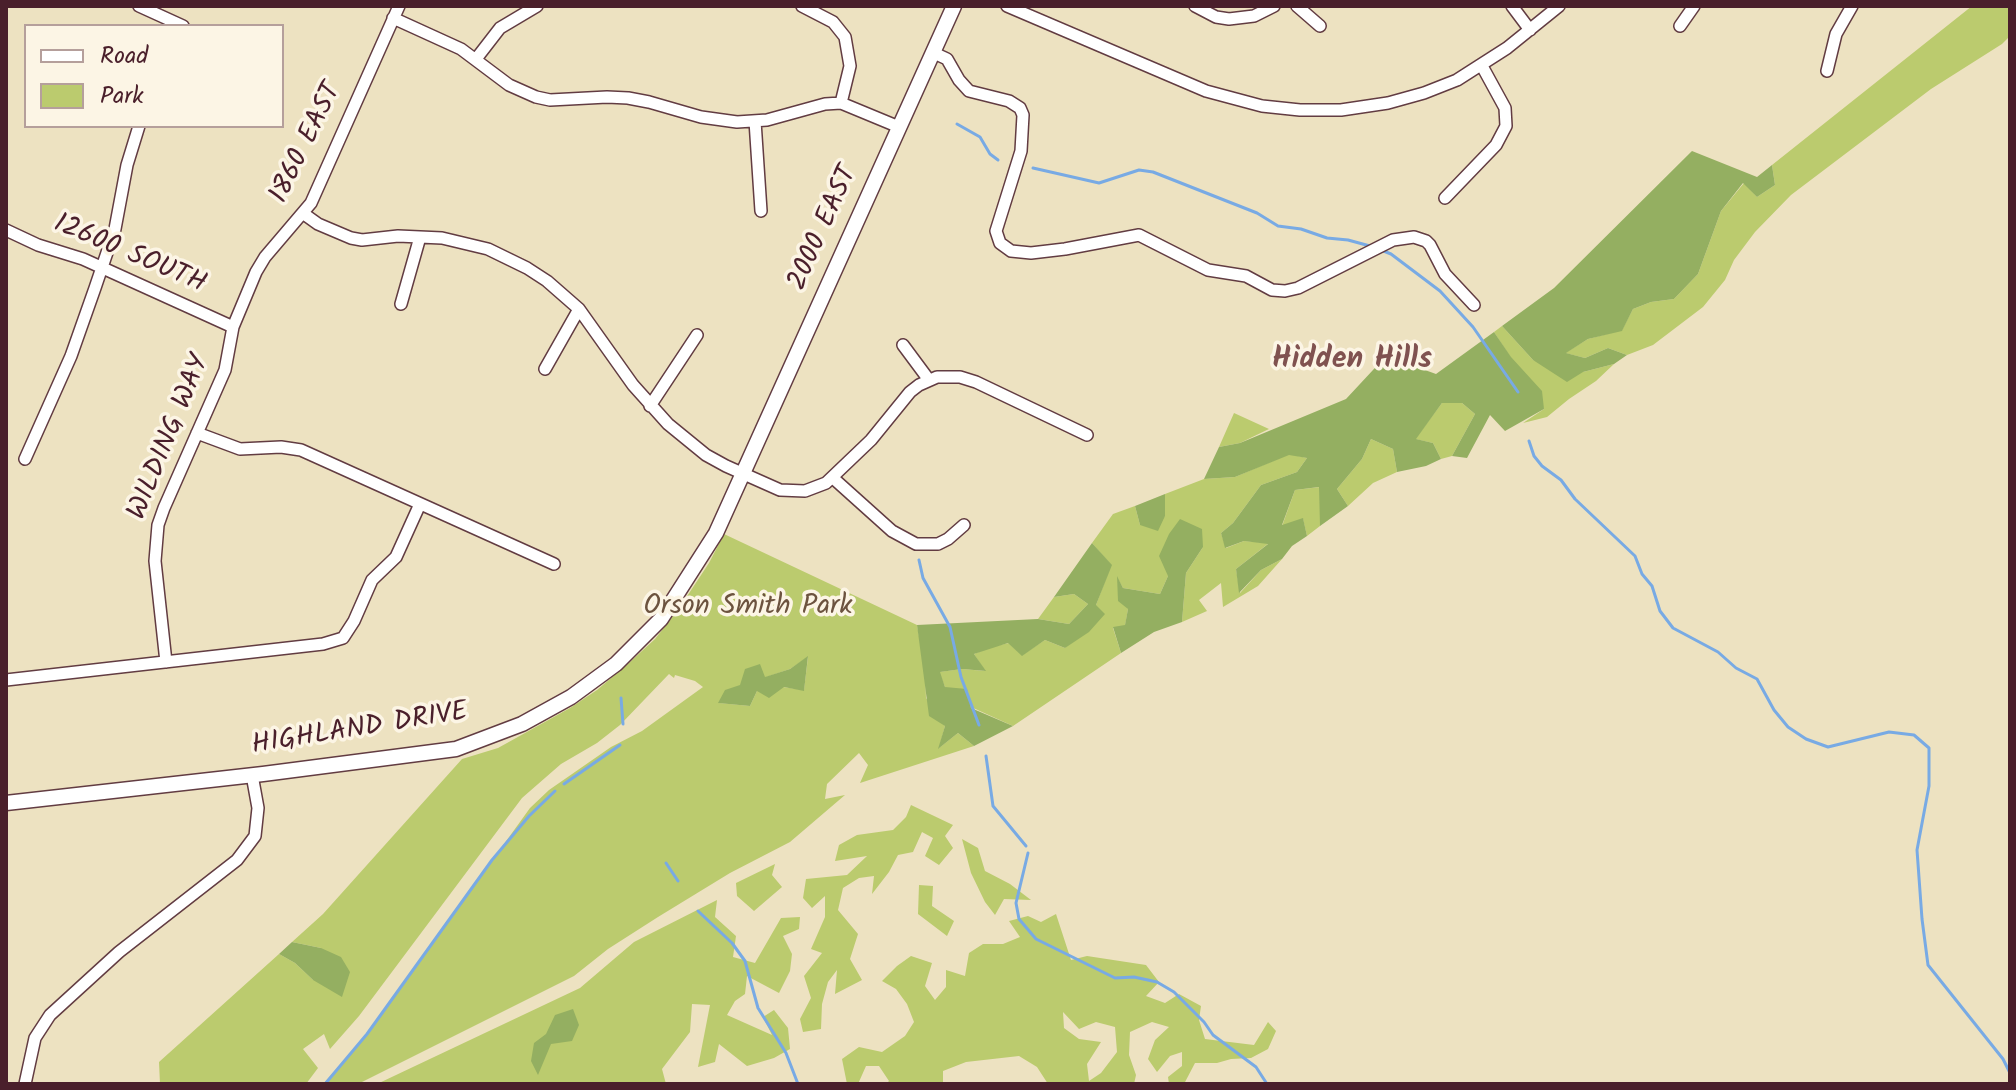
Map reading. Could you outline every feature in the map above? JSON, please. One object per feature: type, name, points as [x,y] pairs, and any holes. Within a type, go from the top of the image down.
[{"type":"street","points":[[139,6],[179,24]]},
{"type":"street","points":[[476,59],[500,28],[537,6]]},
{"type":"street","points":[[802,6],[833,22],[845,37],[850,66],[841,103]]},
{"type":"street","name":"2000 EAST","points":[[743,474],[954,6]]},
{"type":"street","points":[[1007,6],[1206,91],[1262,106],[1300,110],[1341,110],[1388,103],[1457,80],[1482,66],[1559,6]]},
{"type":"street","points":[[1195,6],[1216,17],[1229,19],[1254,16],[1274,6]]},
{"type":"street","points":[[1297,6],[1320,26]]},
{"type":"street","points":[[1512,6],[1530,30]]},
{"type":"street","points":[[1680,26],[1694,6]]},
{"type":"street","points":[[1827,71],[1836,34],[1852,6]]},
{"type":"street","points":[[396,12],[476,59],[509,85],[536,97],[550,100],[628,98],[701,117],[755,121],[841,103],[899,127]]},
{"type":"street","name":"1860 EAST","points":[[233,327],[260,265],[304,214],[396,12]]},
{"type":"street","points":[[934,53],[947,59],[969,91],[1009,101],[1020,108],[1023,115],[1021,151],[996,231],[1000,243],[1011,251],[1031,253],[1065,249],[1139,235],[1208,270],[1246,276],[1278,291],[1298,288],[1387,242],[1407,237],[1426,241],[1445,274],[1474,305]]},
{"type":"street","points":[[1445,198],[1496,145],[1506,126],[1505,108],[1482,66]]},
{"type":"street","points":[[755,121],[761,211]]},
{"type":"street","points":[[25,459],[71,356],[102,268],[115,229],[127,165],[138,128]]},
{"type":"street","points":[[304,214],[318,224],[351,238],[420,237],[465,242],[508,257],[547,281],[579,309],[650,406],[706,455],[743,474],[792,492],[816,488],[833,478],[888,421],[910,392],[929,380],[944,376],[968,379],[1087,435]]},
{"type":"street","name":"12600 SOUTH","points":[[6,230],[102,268],[233,327]]},
{"type":"street","points":[[401,304],[420,237]]},
{"type":"street","points":[[545,369],[579,309]]},
{"type":"street","name":"WILDING WAY","points":[[166,662],[155,561],[156,543],[164,508],[225,370],[233,327]]},
{"type":"street","points":[[650,406],[697,335]]},
{"type":"street","points":[[903,345],[929,380]]},
{"type":"street","points":[[197,433],[240,449],[281,447],[301,450],[554,564]]},
{"type":"street","name":"HIGHLAND DRIVE","points":[[6,803],[456,749],[522,724],[571,697],[616,664],[661,619],[716,533],[743,474]]},
{"type":"street","points":[[833,478],[892,531],[916,544],[938,544],[964,525]]},
{"type":"street","points":[[6,680],[323,644],[343,638],[372,580],[396,557],[420,504]]},
{"type":"street","points":[[25,1084],[35,1038],[50,1015],[119,952],[237,860],[255,836],[258,808],[252,775]]},
{"type":"green space","points":[[1972,6],[2010,6],[2010,36],[1931,89],[1791,195],[1755,232],[1734,260],[1725,280],[1703,307],[1653,345],[1627,355],[1608,348],[1585,358],[1565,353],[1588,339],[1622,330],[1633,309],[1651,302],[1674,299],[1698,274],[1721,211],[1744,183],[1757,197],[1775,185],[1772,165]]},
{"type":"green space","points":[[1692,151],[1757,177],[1772,165],[1775,185],[1757,197],[1743,183],[1721,211],[1698,274],[1674,299],[1651,302],[1633,309],[1622,331],[1588,339],[1566,353],[1585,358],[1608,348],[1627,355],[1614,364],[1583,372],[1567,382],[1533,360],[1502,326],[1554,288]]},
{"type":"green space","points":[[1502,326],[1533,360],[1583,372],[1614,364],[1547,417],[1523,423],[1544,409],[1494,332]]},
{"type":"green space","points":[[1494,332],[1511,357],[1542,391],[1544,409],[1505,431],[1490,415],[1467,458],[1452,456],[1475,414],[1462,403],[1442,403],[1416,439],[1433,443],[1441,459],[1426,466],[1397,472],[1393,449],[1371,439],[1362,459],[1337,489],[1348,506],[1320,526],[1319,487],[1295,490],[1282,525],[1303,518],[1307,536],[1292,546],[1282,559],[1261,570],[1239,593],[1236,569],[1268,544],[1244,541],[1225,548],[1221,533],[1233,523],[1261,485],[1297,472],[1307,458],[1289,455],[1235,477],[1204,479],[1219,447],[1240,443],[1346,399],[1386,356],[1436,374]]},
{"type":"green space","points":[[1442,403],[1462,403],[1475,414],[1452,456],[1441,459],[1433,443],[1415,439]]},
{"type":"green space","points":[[1234,413],[1269,429],[1240,443],[1219,447]]},
{"type":"green space","points":[[1371,439],[1393,449],[1397,472],[1373,483],[1348,506],[1337,489],[1362,459]]},
{"type":"green space","points":[[1289,454],[1307,458],[1297,472],[1261,485],[1233,523],[1221,533],[1226,548],[1244,541],[1269,543],[1236,569],[1240,593],[1261,570],[1282,559],[1258,586],[1223,607],[1221,583],[1199,600],[1207,611],[1182,622],[1186,573],[1203,547],[1168,576],[1160,594],[1123,588],[1118,579],[1128,609],[1125,626],[1113,628],[1121,653],[1013,726],[971,707],[945,687],[939,672],[962,669],[985,671],[974,654],[991,647],[1009,643],[1022,655],[1045,640],[1065,648],[1096,605],[1111,565],[1092,543],[1113,514],[1135,506],[1140,525],[1165,516],[1165,494],[1204,479],[1235,477]]},
{"type":"green space","points":[[1320,487],[1320,526],[1307,536],[1303,519],[1282,526],[1295,490]]},
{"type":"green space","points":[[1165,494],[1165,516],[1158,531],[1140,525],[1135,506]]},
{"type":"green space","points":[[1180,519],[1202,529],[1203,547],[1186,573],[1182,622],[1154,632],[1121,653],[1113,627],[1125,625],[1128,609],[1118,601],[1117,576],[1123,588],[1160,594],[1168,576],[1159,556]]},
{"type":"green space","name":"Orson Smith Park","points":[[724,534],[917,625],[926,698],[945,726],[939,748],[958,733],[974,746],[860,783],[868,765],[859,753],[827,784],[825,799],[845,795],[790,842],[730,873],[658,917],[608,949],[574,976],[358,1084],[323,1084],[365,1037],[530,808],[549,790],[611,747],[642,731],[703,687],[695,681],[675,675],[674,678],[669,674],[620,725],[561,764],[522,798],[359,1016],[330,1049],[324,1034],[303,1049],[318,1068],[306,1084],[160,1084],[159,1062],[279,954],[295,963],[313,980],[321,948],[292,942],[323,914],[462,759],[498,748],[597,690],[655,639],[709,563]],"holes":[[[808,657],[804,690],[783,687],[757,691],[750,706],[719,703],[740,686],[790,669]]]},
{"type":"green space","points":[[1092,543],[1112,565],[1096,605],[1105,614],[1089,632],[1065,648],[1045,640],[1022,656],[1008,643],[974,654],[986,671],[962,669],[940,672],[945,687],[967,689],[971,708],[1013,726],[974,746],[958,733],[938,749],[945,726],[929,716],[917,625],[1038,619],[1069,624],[1088,604],[1074,594],[1054,597]]},
{"type":"green space","points":[[1074,594],[1088,604],[1069,624],[1038,619],[1054,597]]},
{"type":"green space","points":[[808,656],[804,691],[784,687],[769,698],[757,691],[750,706],[718,703],[725,690],[740,685],[745,669],[760,664],[765,677],[790,669]]},
{"type":"green space","points":[[911,805],[953,825],[945,836],[953,848],[939,865],[925,856],[933,838],[922,832],[913,852],[898,855],[872,894],[874,876],[859,878],[843,888],[838,910],[858,934],[850,959],[862,980],[835,994],[837,970],[828,982],[822,1004],[821,1029],[803,1032],[800,1019],[811,998],[804,976],[822,953],[811,949],[825,917],[825,896],[812,908],[803,898],[806,879],[847,875],[867,856],[835,861],[839,845],[857,835],[893,830],[906,817]]},
{"type":"green space","points":[[962,839],[978,848],[985,871],[1031,900],[1004,899],[995,915],[971,873]]},
{"type":"green space","points":[[775,864],[772,875],[782,887],[754,911],[737,896],[736,883]]},
{"type":"green space","points":[[919,885],[933,886],[932,906],[954,921],[947,936],[918,914]]},
{"type":"green space","points":[[717,900],[715,917],[736,936],[733,957],[755,963],[781,918],[800,917],[799,929],[783,936],[792,954],[790,971],[779,993],[747,976],[745,994],[735,1001],[727,1015],[772,1035],[763,1017],[774,1010],[788,1028],[790,1049],[774,1058],[747,1066],[719,1044],[715,1062],[698,1067],[710,1005],[692,1004],[690,1032],[662,1069],[666,1084],[377,1084],[580,988],[634,942]]},
{"type":"green space","points":[[1056,914],[1071,960],[1087,956],[1146,965],[1159,982],[1146,996],[1165,1003],[1179,994],[1201,1006],[1199,1020],[1205,1039],[1254,1045],[1268,1022],[1276,1031],[1268,1049],[1251,1058],[1195,1063],[1184,1084],[1169,1084],[1168,1077],[1182,1066],[1182,1052],[1170,1056],[1157,1072],[1148,1059],[1155,1040],[1169,1027],[1152,1022],[1130,1032],[1129,1055],[1136,1075],[1134,1084],[1048,1084],[1037,1067],[1019,1056],[966,1062],[943,1071],[943,1084],[886,1084],[889,1081],[879,1066],[866,1066],[858,1084],[847,1084],[842,1059],[859,1047],[882,1052],[905,1036],[914,1022],[907,1004],[896,989],[882,981],[897,966],[911,956],[932,963],[925,986],[935,1000],[946,987],[946,970],[965,976],[969,953],[983,944],[1003,944],[1020,937],[1009,921],[1028,916],[1041,922]],"holes":[[[1063,1012],[1079,1029],[1096,1022],[1115,1027],[1117,1052],[1101,1073],[1089,1081],[1087,1064],[1101,1042],[1079,1039],[1064,1028]]]},
{"type":"green space","points":[[292,942],[321,948],[341,957],[350,972],[342,997],[279,954]]},
{"type":"green space","points":[[573,1009],[579,1025],[572,1041],[551,1044],[538,1075],[531,1061],[534,1043],[546,1034],[555,1015]]},
{"type":"waterway","points":[[957,124],[980,137],[990,154],[998,160]]},
{"type":"waterway","points":[[1033,168],[1099,183],[1139,170],[1153,172],[1257,213],[1278,226],[1370,246]]},
{"type":"waterway","points":[[1381,250],[1391,254],[1440,291],[1473,327],[1518,392]]},
{"type":"waterway","points":[[1529,441],[1534,456],[1542,466],[1561,480],[1575,499],[1635,556],[1642,574],[1652,586],[1660,611],[1673,628],[1718,652],[1736,668],[1757,679],[1774,710],[1788,727],[1806,739],[1828,747],[1889,732],[1914,735],[1929,748],[1929,786],[1917,850],[1928,965],[2003,1059],[2010,1073]]},
{"type":"waterway","points":[[919,560],[923,578],[950,627],[961,677],[979,725]]},
{"type":"waterway","points":[[621,698],[623,724]]},
{"type":"waterway","points":[[564,784],[620,745]]},
{"type":"waterway","points":[[986,756],[993,806],[1026,846]]},
{"type":"waterway","points":[[325,1084],[367,1034],[492,860],[555,791]]},
{"type":"waterway","points":[[1028,853],[1016,903],[1019,919],[1036,939],[1115,978],[1134,977],[1157,982],[1174,992],[1213,1035],[1256,1067],[1267,1084]]},
{"type":"waterway","points":[[666,863],[678,881]]},
{"type":"waterway","points":[[698,911],[732,943],[745,961],[758,1008],[786,1053],[798,1084]]},
{"type":"district","name":"Hidden Hills","points":[[1352,362]]}]
